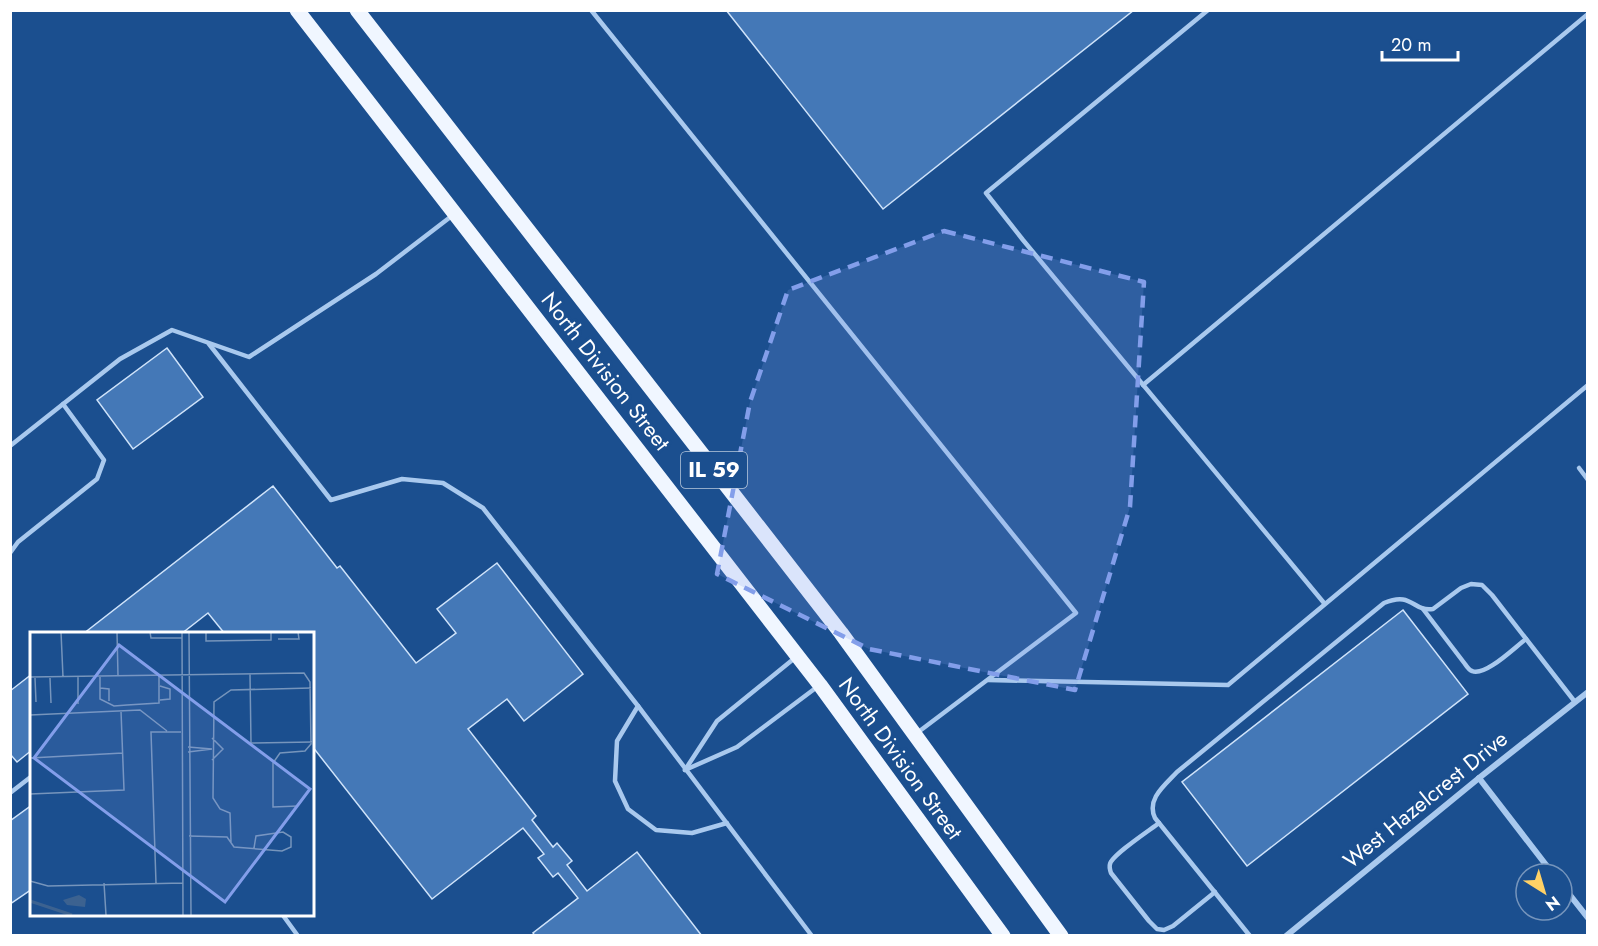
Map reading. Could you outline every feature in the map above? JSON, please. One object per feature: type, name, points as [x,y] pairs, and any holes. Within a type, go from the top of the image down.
[{"type":"main road","name":"North Division Street","points":[[297,10],[798,656],[1003,936]]},
{"type":"main road","name":"North Division Street","points":[[357,10],[841,633],[1061,936]]},
{"type":"street","name":"West Hazelcrest Drive","points":[[1286,936],[1587,692]]},
{"type":"street","points":[[1479,778],[1544,862]]},
{"type":"street","points":[[1574,901],[1587,918]]},
{"type":"lane","points":[[591,10],[1076,614],[915,735]]},
{"type":"lane","points":[[1208,10],[986,193],[1324,603]]},
{"type":"lane","points":[[1143,385],[1587,14]]},
{"type":"lane","points":[[10,446],[120,359],[172,330],[249,357],[376,274],[456,214]]},
{"type":"lane","points":[[208,344],[331,500],[402,479],[443,483],[483,508],[638,706],[812,936]]},
{"type":"lane","points":[[988,680],[1228,685],[1587,385]]},
{"type":"lane","points":[[10,553],[18,542],[97,479],[104,460],[63,404]]},
{"type":"lane","points":[[1579,468],[1587,480]]},
{"type":"lane","points":[[1422,609],[1432,609],[1461,588],[1471,584],[1482,585],[1575,702]]},
{"type":"lane","points":[[1250,936],[1159,823],[1151,810],[1160,790],[1178,772],[1383,603],[1395,598],[1406,599],[1422,609],[1472,672],[1488,669],[1526,639]]},
{"type":"lane","points":[[685,770],[717,721],[798,656]]},
{"type":"lane","points":[[685,770],[737,747],[820,685]]},
{"type":"lane","points":[[638,706],[617,741],[615,781],[628,809],[656,830],[692,832],[727,823]]},
{"type":"lane","points":[[10,793],[30,778]]},
{"type":"lane","points":[[1159,823],[1120,852],[1110,861],[1109,866],[1111,873],[1149,921],[1157,928],[1164,930],[1173,926],[1215,892]]},
{"type":"lane","points":[[283,916],[298,936]]},
{"type":"highlighted area","points":[[944,231],[1144,282],[1130,507],[1075,690],[869,649],[717,574],[750,402],[788,290]]},
{"type":"building","points":[[726,10],[1134,10],[883,209]]},
{"type":"building","points":[[167,348],[203,397],[133,449],[97,400]]},
{"type":"building","points":[[273,486],[337,568],[340,566],[416,663],[456,633],[437,609],[497,563],[583,674],[524,721],[507,699],[468,729],[536,816],[532,820],[553,847],[557,843],[572,861],[567,865],[587,891],[637,852],[702,936],[535,936],[533,933],[578,898],[558,873],[553,877],[538,858],[544,854],[523,828],[432,899],[314,749],[314,632],[223,632],[208,613],[184,632],[86,632]]},
{"type":"building","points":[[1403,610],[1468,694],[1247,866],[1182,782]]},
{"type":"building","points":[[30,676],[30,752],[17,762],[10,754],[10,691]]},
{"type":"building","points":[[30,806],[30,890],[10,904],[10,821]]}]
